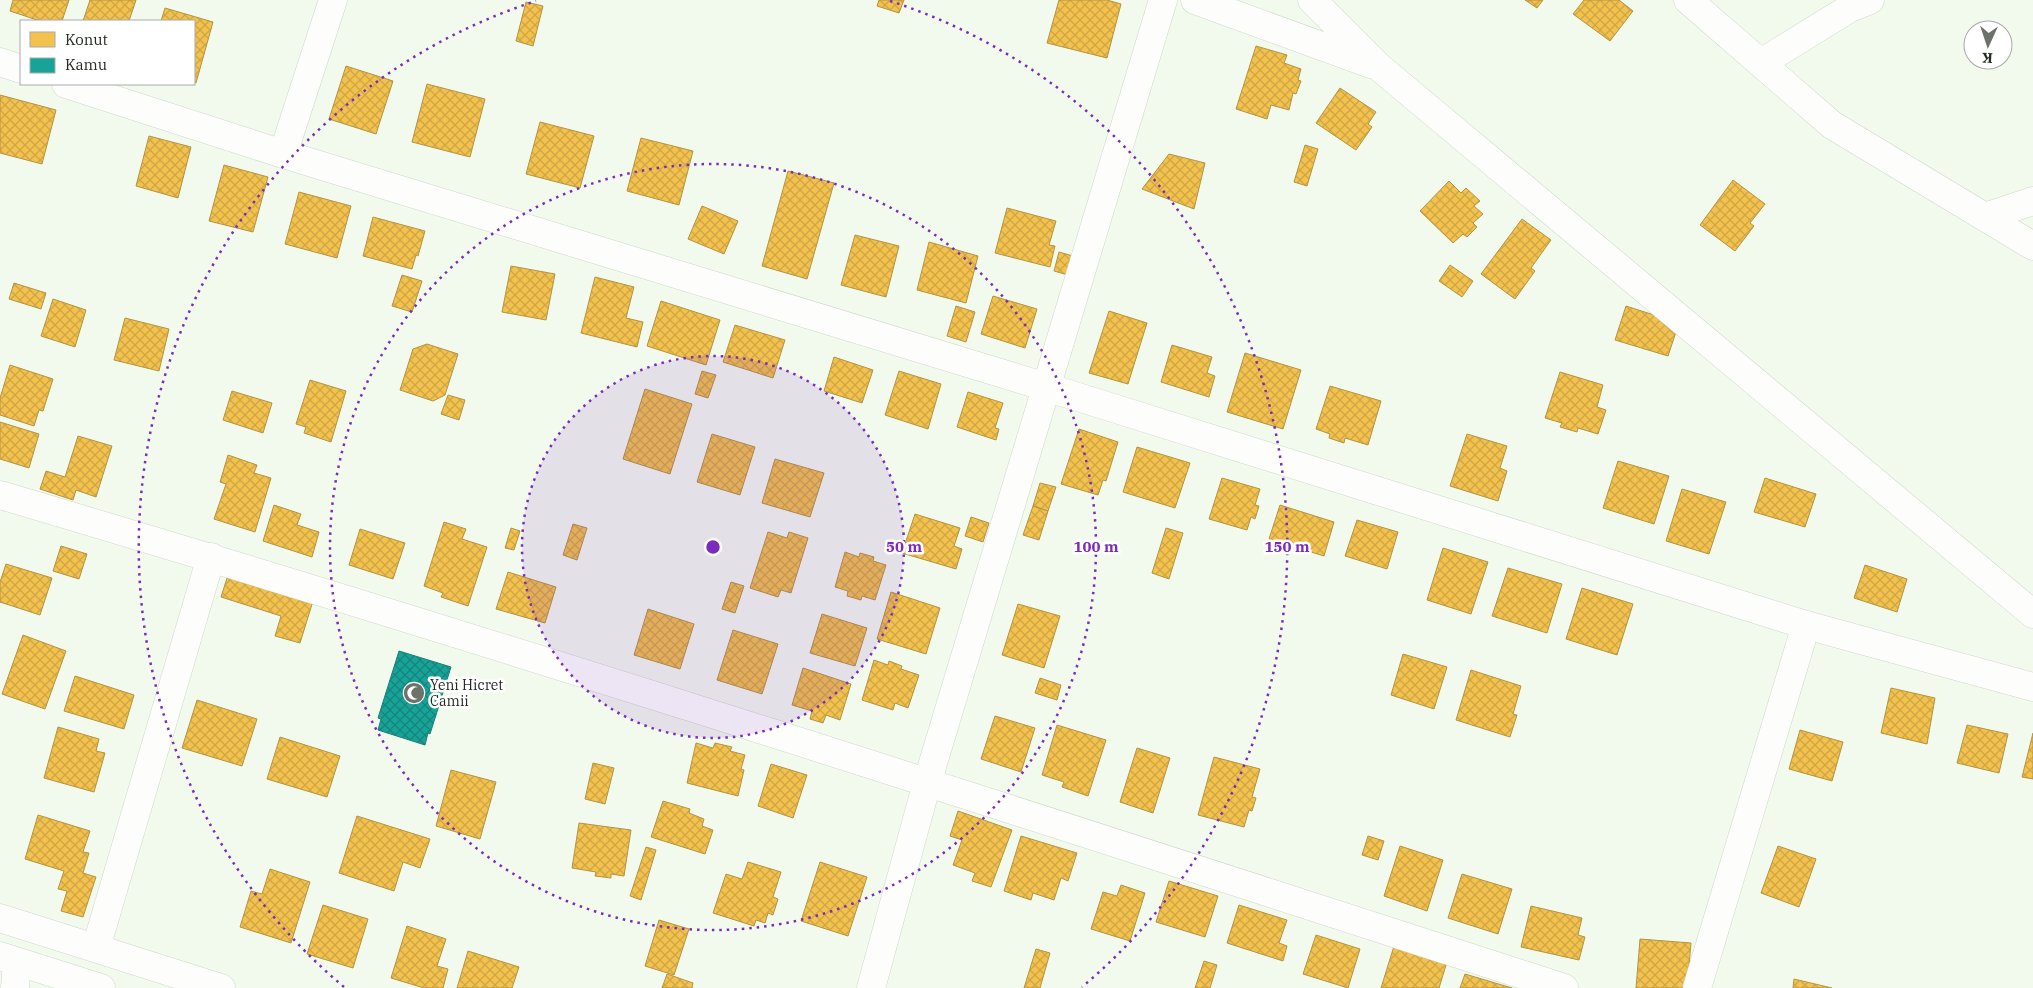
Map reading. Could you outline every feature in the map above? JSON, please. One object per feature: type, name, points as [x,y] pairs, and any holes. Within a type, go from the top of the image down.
[{"type":"street","points":[[283,154],[333,0]]},
{"type":"street","points":[[871,988],[927,782],[1163,0]]},
{"type":"street","points":[[1195,0],[1379,67]]},
{"type":"street","points":[[1312,0],[1379,67],[2033,614]]},
{"type":"street","points":[[1688,0],[1832,125],[2033,246]]},
{"type":"street","points":[[1761,63],[1850,8],[1870,0]]},
{"type":"street","points":[[0,62],[20,69]]},
{"type":"street","points":[[69,85],[283,154],[1046,387],[1806,625],[2033,687]]},
{"type":"street","points":[[1985,217],[2033,201]]},
{"type":"street","points":[[0,495],[212,558],[927,782],[1564,988]]},
{"type":"street","points":[[96,948],[212,558]]},
{"type":"street","points":[[1697,988],[1806,625]]},
{"type":"street","points":[[0,918],[221,988]]},
{"type":"street","points":[[11,969],[101,988]]},
{"type":"building: Konut","points":[[13,0],[69,0],[62,20],[37,20],[10,11]]},
{"type":"building: Konut","points":[[90,0],[136,0],[129,20],[83,20]]},
{"type":"building: Konut","points":[[879,0],[904,0],[899,13],[877,6]]},
{"type":"building: Konut","points":[[1059,0],[1107,0],[1121,4],[1107,58],[1047,43]]},
{"type":"building: Konut","points":[[1525,0],[1543,0],[1537,8]]},
{"type":"building: Konut","points":[[1584,0],[1619,0],[1633,11],[1610,41],[1573,14]]},
{"type":"building: Konut","points":[[526,2],[543,6],[533,46],[516,41]]},
{"type":"building: Konut","points":[[165,8],[213,22],[196,83],[195,20],[161,20]]},
{"type":"building: Konut","points":[[1256,46],[1287,55],[1284,63],[1301,69],[1298,80],[1301,81],[1296,94],[1293,93],[1289,110],[1271,105],[1267,119],[1236,109]]},
{"type":"building: Konut","points":[[346,66],[393,81],[376,134],[329,119]]},
{"type":"building: Konut","points":[[427,84],[485,99],[470,157],[412,142]]},
{"type":"building: Konut","points":[[1340,88],[1376,112],[1368,124],[1372,127],[1356,150],[1316,123]]},
{"type":"building: Konut","points":[[0,95],[56,110],[42,164],[0,153]]},
{"type":"building: Konut","points":[[540,122],[594,136],[580,188],[526,174]]},
{"type":"building: Konut","points":[[149,136],[191,147],[178,198],[136,186]]},
{"type":"building: Konut","points":[[641,138],[693,151],[679,205],[627,191]]},
{"type":"building: Konut","points":[[1305,145],[1318,149],[1307,186],[1294,182]]},
{"type":"building: Konut","points":[[1169,154],[1205,163],[1194,209],[1142,189]]},
{"type":"building: Konut","points":[[224,165],[268,177],[253,232],[209,221]]},
{"type":"building: Konut","points":[[788,171],[834,183],[807,279],[762,266]]},
{"type":"building: Konut","points":[[1733,180],[1765,204],[1750,223],[1754,226],[1735,251],[1700,225]]},
{"type":"building: Konut","points":[[1449,181],[1461,193],[1466,188],[1480,201],[1474,206],[1483,214],[1473,223],[1477,227],[1467,237],[1463,234],[1453,243],[1420,211]]},
{"type":"building: Konut","points":[[299,192],[351,206],[337,258],[285,244]]},
{"type":"building: Konut","points":[[702,206],[738,221],[724,254],[688,239]]},
{"type":"building: Konut","points":[[1007,208],[1056,221],[1049,245],[1055,246],[1050,267],[995,253]]},
{"type":"building: Konut","points":[[373,217],[425,231],[412,269],[363,256]]},
{"type":"building: Konut","points":[[1522,219],[1551,240],[1531,268],[1535,271],[1515,299],[1481,274]]},
{"type":"building: Konut","points":[[855,235],[899,246],[886,297],[841,285]]},
{"type":"building: Konut","points":[[929,242],[978,256],[966,303],[917,290]]},
{"type":"building: Konut","points":[[1059,252],[1073,256],[1068,275],[1054,271]]},
{"type":"building: Konut","points":[[1450,265],[1473,281],[1462,297],[1439,281]]},
{"type":"building: Konut","points":[[511,266],[555,274],[546,320],[502,312]]},
{"type":"building: Konut","points":[[402,275],[422,281],[412,312],[392,306]]},
{"type":"building: Konut","points":[[595,277],[634,287],[626,318],[643,322],[637,347],[581,333]]},
{"type":"building: Konut","points":[[14,283],[46,293],[41,309],[9,299]]},
{"type":"building: Konut","points":[[993,296],[1037,309],[1025,348],[981,334]]},
{"type":"building: Konut","points":[[53,299],[86,310],[75,347],[41,336]]},
{"type":"building: Konut","points":[[661,301],[720,320],[706,365],[647,346]]},
{"type":"building: Konut","points":[[956,306],[975,312],[966,342],[947,336]]},
{"type":"building: Konut","points":[[1626,306],[1679,323],[1668,356],[1615,340]]},
{"type":"building: Konut","points":[[1109,311],[1147,323],[1128,384],[1089,373]]},
{"type":"building: Konut","points":[[125,318],[169,329],[159,371],[114,360]]},
{"type":"building: Konut","points":[[735,325],[785,340],[773,378],[723,362]]},
{"type":"building: Konut","points":[[427,344],[458,354],[445,395],[433,401],[400,390],[413,349]]},
{"type":"building: Konut","points":[[1172,345],[1212,357],[1207,373],[1215,376],[1209,397],[1161,382]]},
{"type":"building: Konut","points":[[1245,353],[1301,370],[1283,429],[1227,412]]},
{"type":"building: Konut","points":[[834,357],[873,370],[862,403],[824,391]]},
{"type":"building: Konut","points":[[10,365],[53,379],[43,411],[39,410],[34,426],[0,415],[0,398]]},
{"type":"building: Konut","points":[[702,371],[716,375],[708,398],[695,394]]},
{"type":"building: Konut","points":[[899,371],[941,384],[928,429],[885,415]]},
{"type":"building: Konut","points":[[1560,372],[1603,385],[1597,407],[1606,410],[1598,434],[1578,428],[1577,432],[1560,427],[1562,423],[1545,418]]},
{"type":"building: Konut","points":[[310,380],[346,391],[331,442],[304,433],[306,427],[296,424]]},
{"type":"building: Konut","points":[[1330,386],[1381,401],[1368,445],[1345,438],[1344,443],[1329,438],[1330,434],[1316,429]]},
{"type":"building: Konut","points":[[645,389],[692,404],[670,474],[623,459]]},
{"type":"building: Konut","points":[[232,391],[272,403],[263,433],[223,420]]},
{"type":"building: Konut","points":[[968,392],[1003,403],[995,428],[999,429],[996,440],[957,427]]},
{"type":"building: Konut","points":[[448,395],[465,400],[459,420],[441,414]]},
{"type":"building: Konut","points":[[0,422],[39,434],[29,468],[0,459]]},
{"type":"building: Konut","points":[[1079,429],[1118,442],[1106,481],[1103,480],[1098,495],[1061,484]]},
{"type":"building: Konut","points":[[712,434],[755,447],[740,495],[697,482]]},
{"type":"building: Konut","points":[[1467,434],[1507,446],[1500,468],[1507,471],[1498,501],[1450,486]]},
{"type":"building: Konut","points":[[78,436],[112,446],[96,497],[76,490],[73,500],[40,489],[46,471],[65,477]]},
{"type":"building: Konut","points":[[1137,447],[1190,463],[1175,508],[1123,492]]},
{"type":"building: Konut","points":[[228,455],[257,465],[254,473],[271,478],[255,532],[214,519],[226,484],[220,482]]},
{"type":"building: Konut","points":[[775,459],[824,473],[810,517],[762,503]]},
{"type":"building: Konut","points":[[1618,461],[1669,476],[1654,524],[1603,508]]},
{"type":"building: Konut","points":[[1222,478],[1260,489],[1255,505],[1259,506],[1255,519],[1251,517],[1247,530],[1209,519]]},
{"type":"building: Konut","points":[[1765,478],[1816,494],[1805,527],[1754,512]]},
{"type":"building: Konut","points":[[1040,483],[1056,487],[1048,511],[1033,506]]},
{"type":"building: Konut","points":[[1682,489],[1726,502],[1709,554],[1666,541]]},
{"type":"building: Konut","points":[[274,505],[301,514],[297,525],[319,532],[312,557],[263,541]]},
{"type":"building: Konut","points":[[1280,505],[1334,522],[1324,556],[1269,539]]},
{"type":"building: Konut","points":[[1033,506],[1048,511],[1039,540],[1023,535]]},
{"type":"building: Konut","points":[[915,514],[960,528],[954,546],[962,549],[956,569],[902,553]]},
{"type":"building: Konut","points":[[971,517],[989,523],[983,542],[965,536]]},
{"type":"building: Konut","points":[[1357,520],[1398,532],[1387,569],[1345,556]]},
{"type":"building: Konut","points":[[444,522],[466,529],[462,539],[487,547],[468,606],[441,597],[443,593],[424,586]]},
{"type":"building: Konut","points":[[573,524],[587,528],[577,560],[563,555]]},
{"type":"building: Konut","points":[[511,528],[520,531],[514,550],[505,548]]},
{"type":"building: Konut","points":[[1166,528],[1183,533],[1169,579],[1152,573]]},
{"type":"building: Konut","points":[[360,529],[405,543],[393,579],[349,565]]},
{"type":"building: Konut","points":[[768,532],[787,538],[789,532],[808,538],[791,593],[781,590],[778,597],[750,588]]},
{"type":"building: Konut","points":[[61,546],[87,554],[79,579],[53,571]]},
{"type":"building: Konut","points":[[1443,548],[1488,562],[1471,614],[1427,600]]},
{"type":"building: Konut","points":[[845,552],[859,557],[860,553],[874,557],[873,561],[886,565],[875,600],[862,596],[861,600],[847,596],[848,591],[835,587]]},
{"type":"building: Konut","points":[[6,564],[52,578],[40,615],[0,602],[0,582]]},
{"type":"building: Konut","points":[[1865,565],[1907,579],[1897,612],[1854,598]]},
{"type":"building: Konut","points":[[1508,568],[1562,584],[1547,633],[1492,616]]},
{"type":"building: Konut","points":[[508,572],[556,587],[545,623],[496,609]]},
{"type":"building: Konut","points":[[228,575],[313,601],[300,643],[275,636],[281,616],[221,597]]},
{"type":"building: Konut","points":[[731,582],[744,586],[735,613],[722,609]]},
{"type":"building: Konut","points":[[1582,588],[1633,604],[1617,655],[1566,639]]},
{"type":"building: Konut","points":[[891,592],[940,608],[926,654],[877,639]]},
{"type":"building: Konut","points":[[1018,604],[1060,616],[1044,668],[1002,655]]},
{"type":"building: Konut","points":[[648,609],[694,624],[680,669],[634,655]]},
{"type":"building: Konut","points":[[822,614],[867,628],[855,666],[810,653]]},
{"type":"building: Konut","points":[[733,630],[778,644],[762,694],[717,680]]},
{"type":"building: Konut","points":[[23,635],[66,651],[45,709],[2,694]]},
{"type":"building: Konut","points":[[1403,654],[1447,667],[1434,709],[1391,695]]},
{"type":"building: Konut","points":[[874,660],[888,665],[889,661],[902,666],[901,669],[919,675],[908,708],[895,703],[893,710],[862,700]]},
{"type":"building: Konut","points":[[803,668],[851,684],[840,720],[826,715],[823,723],[810,719],[812,711],[792,705]]},
{"type":"building: Konut","points":[[1471,670],[1521,686],[1513,714],[1517,715],[1510,737],[1456,720]]},
{"type":"building: Konut","points":[[75,676],[134,695],[124,729],[64,711]]},
{"type":"building: Konut","points":[[1040,678],[1061,685],[1057,700],[1035,693]]},
{"type":"building: Konut","points":[[1891,688],[1935,698],[1927,744],[1881,733]]},
{"type":"building: Konut","points":[[197,700],[257,719],[242,766],[182,748]]},
{"type":"building: Konut","points":[[995,716],[1035,728],[1021,772],[981,759]]},
{"type":"building: Konut","points":[[1057,725],[1106,740],[1088,796],[1062,787],[1064,782],[1042,775]]},
{"type":"building: Konut","points":[[1967,725],[2008,734],[1999,773],[1957,763]]},
{"type":"building: Konut","points":[[58,727],[99,739],[96,751],[105,753],[94,792],[44,778]]},
{"type":"building: Konut","points":[[1800,730],[1843,742],[1832,781],[1789,769]]},
{"type":"building: Konut","points":[[2033,733],[2033,779],[2022,777]]},
{"type":"building: Konut","points":[[280,737],[340,756],[327,797],[267,779]]},
{"type":"building: Konut","points":[[696,743],[713,748],[715,743],[732,747],[730,751],[745,755],[741,769],[744,770],[738,796],[687,783]]},
{"type":"building: Konut","points":[[1137,748],[1170,758],[1153,813],[1120,802]]},
{"type":"building: Konut","points":[[1214,757],[1260,769],[1252,797],[1256,798],[1252,811],[1249,810],[1244,827],[1198,815]]},
{"type":"building: Konut","points":[[593,763],[614,768],[605,804],[585,799]]},
{"type":"building: Konut","points":[[771,764],[807,775],[793,818],[758,806]]},
{"type":"building: Konut","points":[[451,770],[496,782],[480,839],[436,826]]},
{"type":"building: Konut","points":[[663,801],[690,809],[689,813],[704,819],[702,826],[713,830],[705,854],[651,837]]},
{"type":"building: Konut","points":[[958,811],[1012,830],[991,887],[972,881],[975,873],[953,865],[962,840],[950,836]]},
{"type":"building: Konut","points":[[38,815],[90,831],[83,852],[89,853],[83,873],[96,877],[83,917],[61,911],[67,891],[58,889],[64,871],[25,859]]},
{"type":"building: Konut","points":[[357,816],[430,839],[420,868],[403,862],[394,891],[339,873]]},
{"type":"building: Konut","points":[[579,823],[631,830],[624,876],[611,874],[611,878],[595,876],[596,872],[572,868]]},
{"type":"building: Konut","points":[[1021,836],[1077,853],[1068,881],[1061,878],[1054,900],[1033,893],[1031,900],[1004,891]]},
{"type":"building: Konut","points":[[1368,836],[1384,841],[1378,860],[1362,855]]},
{"type":"building: Konut","points":[[1400,846],[1443,860],[1427,911],[1384,896]]},
{"type":"building: Konut","points":[[1778,846],[1816,859],[1799,907],[1761,893]]},
{"type":"building: Konut","points":[[646,847],[656,850],[641,900],[630,896]]},
{"type":"building: Konut","points":[[748,862],[781,872],[773,897],[778,899],[773,915],[768,913],[765,923],[756,920],[754,926],[713,913],[726,874],[742,879]]},
{"type":"building: Konut","points":[[820,862],[867,877],[848,936],[801,921]]},
{"type":"building: Konut","points":[[270,869],[310,882],[291,943],[240,927],[251,891],[262,894]]},
{"type":"building: Konut","points":[[1462,874],[1512,889],[1498,934],[1448,918]]},
{"type":"building: Konut","points":[[1169,881],[1218,896],[1205,937],[1156,922]]},
{"type":"building: Konut","points":[[1121,885],[1145,893],[1130,941],[1091,929],[1103,892],[1117,896]]},
{"type":"building: Konut","points":[[323,905],[368,919],[353,968],[307,954]]},
{"type":"building: Konut","points":[[1239,905],[1287,920],[1279,943],[1287,946],[1283,961],[1227,943]]},
{"type":"building: Konut","points":[[1531,906],[1582,918],[1578,935],[1585,937],[1579,960],[1521,947]]},
{"type":"building: Konut","points":[[659,920],[689,929],[674,975],[645,966]]},
{"type":"building: Konut","points":[[407,926],[446,939],[437,966],[448,969],[443,988],[424,988],[391,978]]},
{"type":"building: Konut","points":[[1316,935],[1360,949],[1348,988],[1303,974]]},
{"type":"building: Konut","points":[[1640,939],[1691,943],[1687,988],[1636,988]]},
{"type":"building: Konut","points":[[1394,946],[1447,962],[1439,988],[1381,988]]},
{"type":"building: Konut","points":[[1036,949],[1050,953],[1040,988],[1024,988]]},
{"type":"building: Konut","points":[[468,951],[519,967],[512,988],[457,988]]},
{"type":"building: Konut","points":[[1204,961],[1217,965],[1210,988],[1195,988]]},
{"type":"building: Konut","points":[[667,974],[693,983],[692,988],[662,988]]},
{"type":"building: Konut","points":[[1465,974],[1512,988],[1460,988]]},
{"type":"building: Konut","points":[[1794,979],[1832,988],[1793,988]]},
{"type":"building: Kamu","name":"Yeni Hicret Camii","points":[[399,651],[451,667],[425,745],[378,730],[381,719],[378,718]]},
{"type":"place","name":"Yeni Hicret Camii","points":[[414,693]]}]
